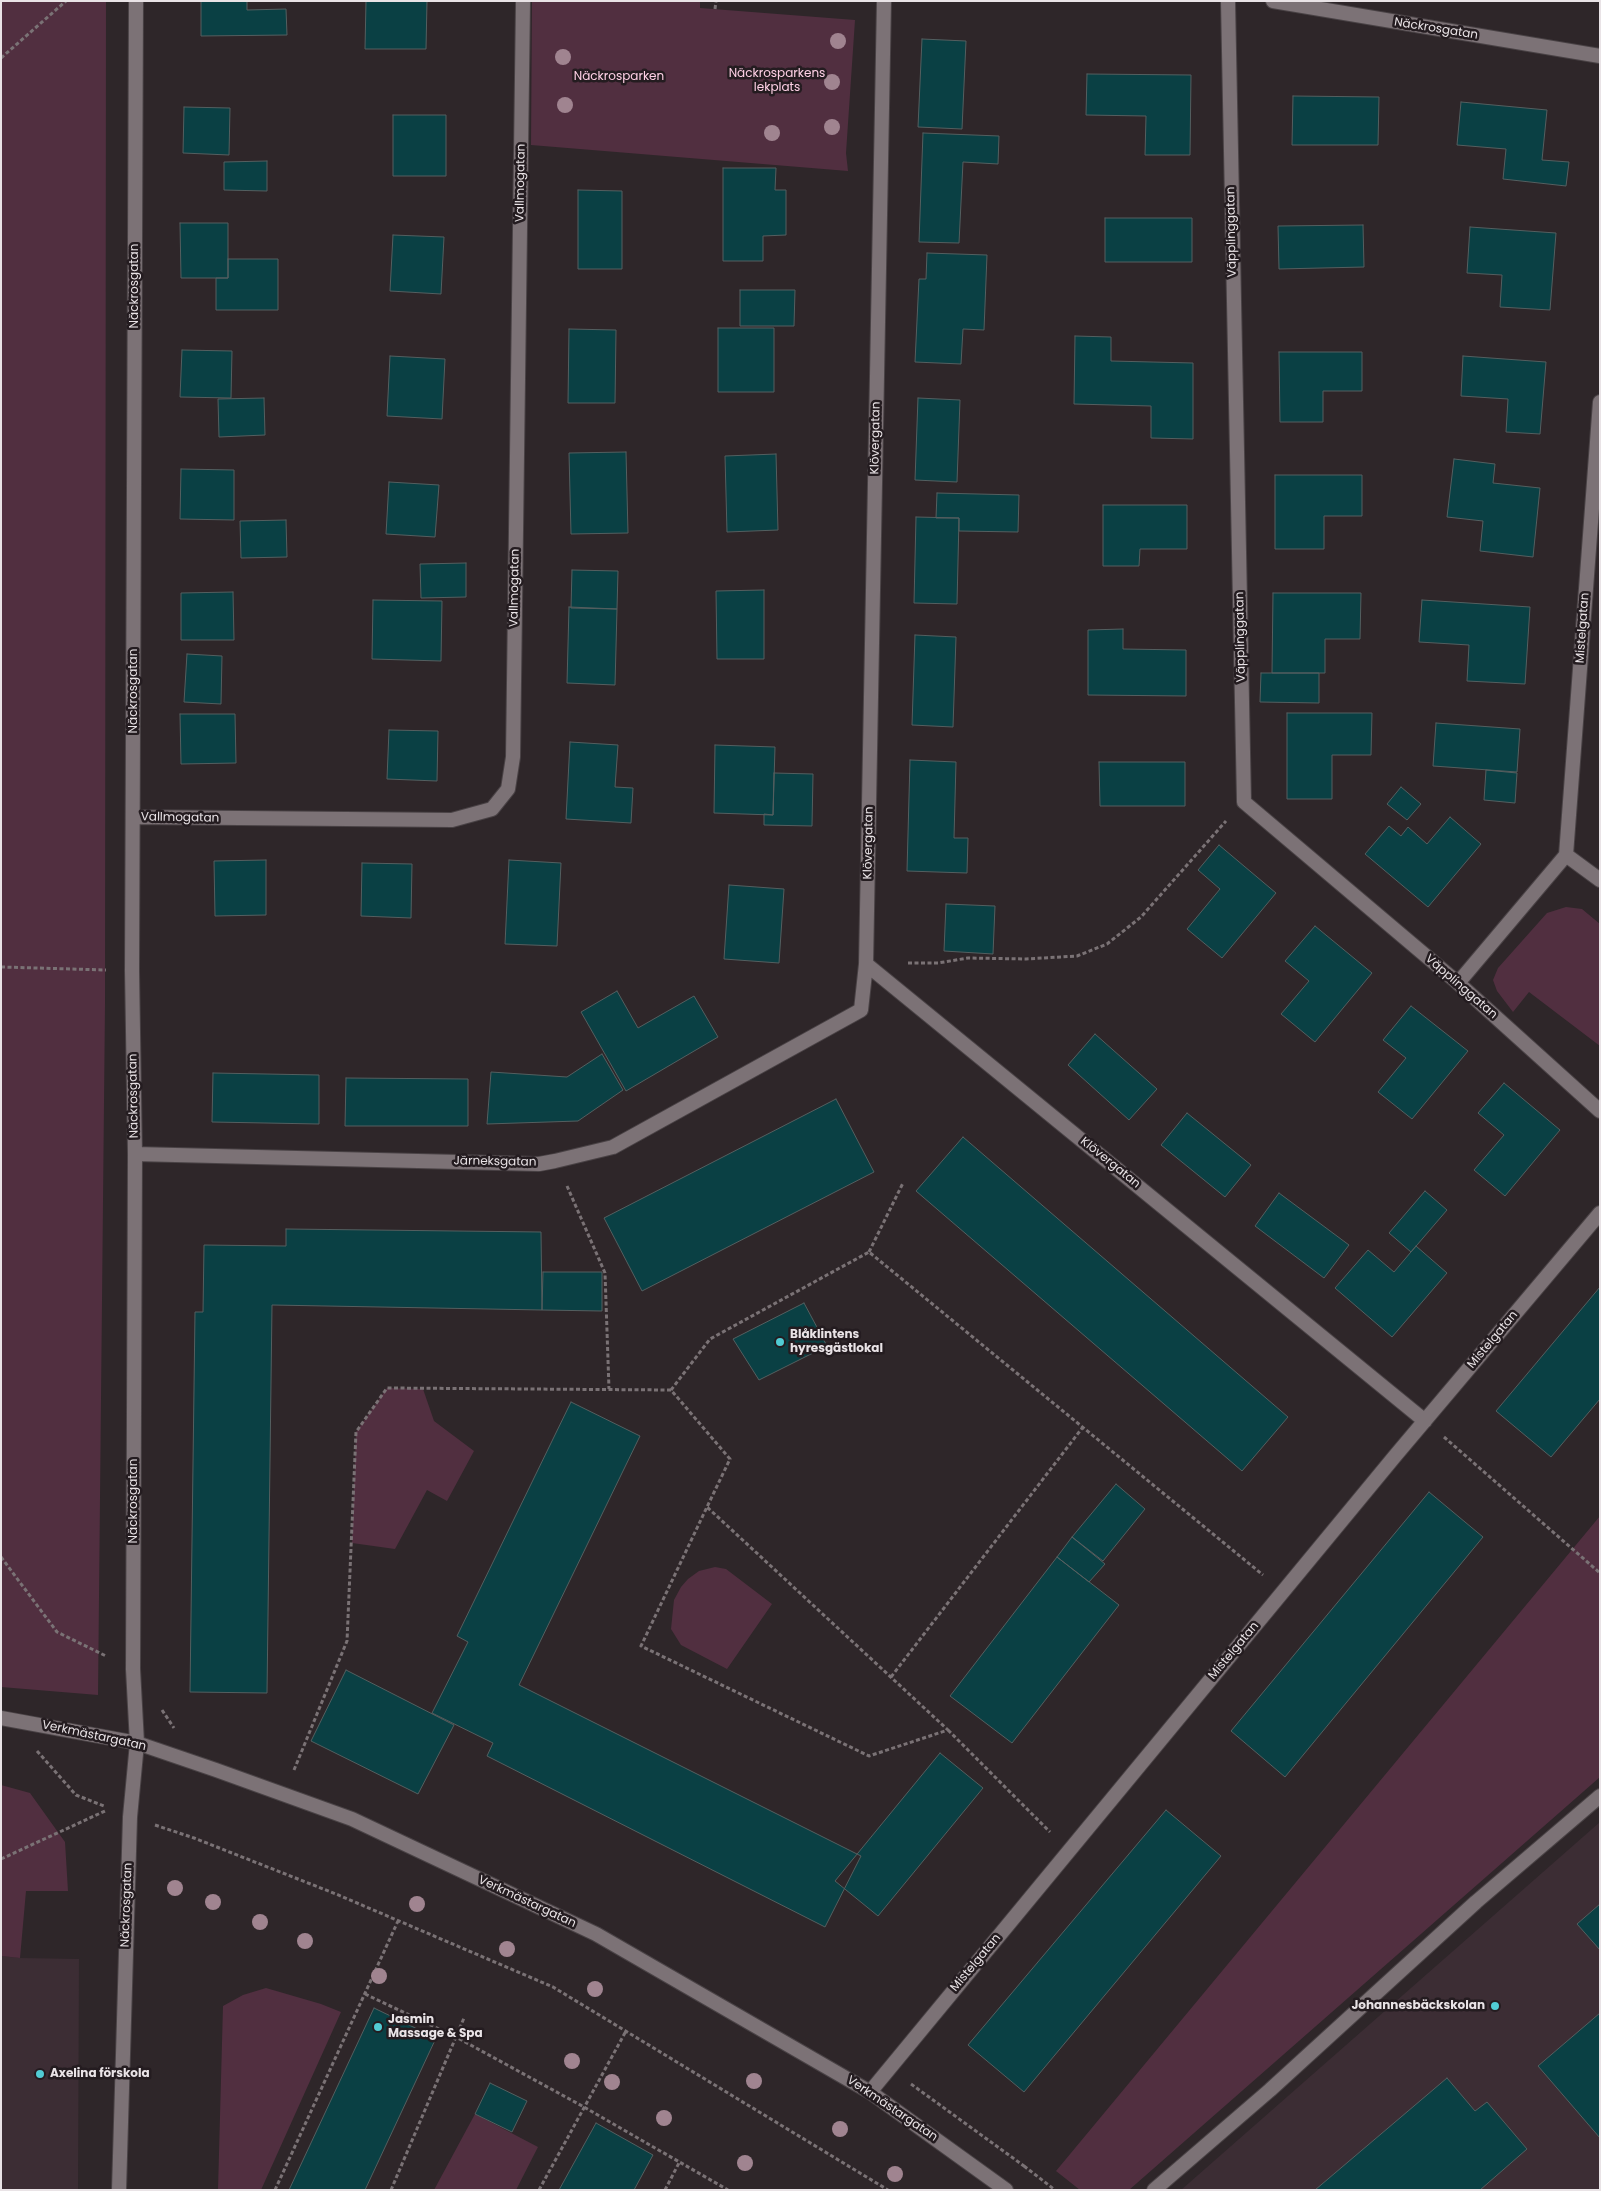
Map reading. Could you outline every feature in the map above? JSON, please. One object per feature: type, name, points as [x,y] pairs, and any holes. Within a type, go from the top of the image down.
[{"type":"street","name":"Näckrosgatan","points":[[119,2190],[130,1817],[137,1743],[133,1669],[135,1154],[132,970],[136,1]]},
{"type":"street","name":"Vallmogatan","points":[[133,817],[452,820],[492,809],[508,789],[513,757],[523,1]]},
{"type":"street","name":"Klövergatan","points":[[884,1],[866,964],[1425,1421]]},
{"type":"street","name":"Väpplinggatan","points":[[1228,1],[1244,802],[1458,983],[1600,1111]]},
{"type":"street","name":"Näckrosgatan","points":[[1273,1],[1600,56]]},
{"type":"street","name":"Mistelgatan","points":[[1566,855],[1600,402]]},
{"type":"street","points":[[1458,983],[1566,855],[1600,880]]},
{"type":"street","name":"Järneksgatan","points":[[135,1154],[539,1164],[613,1148],[860,1010],[866,964]]},
{"type":"street","name":"Mistelgatan","points":[[870,2092],[1425,1421],[1600,1213]]},
{"type":"street","name":"Verkmästargatan","points":[[1,1718],[137,1743],[352,1819],[596,1934],[870,2092],[1006,2190]]},
{"type":"street","points":[[1154,2190],[1270,2090],[1476,1902],[1600,1796]]},
{"type":"path","points":[[1,58],[66,1]]},
{"type":"path","points":[[715,10],[716,1]]},
{"type":"path","points":[[866,964],[938,963],[968,958],[1026,959],[1077,956],[1107,944],[1140,917],[1244,802]]},
{"type":"path","points":[[1,967],[132,970]]},
{"type":"path","points":[[555,1161],[605,1273],[609,1390]]},
{"type":"path","points":[[671,1390],[710,1339],[869,1252],[903,1183]]},
{"type":"path","points":[[869,1252],[1284,1591]]},
{"type":"path","points":[[293,1773],[347,1641],[356,1432],[387,1388],[671,1390],[730,1459],[640,1646],[869,1756],[948,1730]]},
{"type":"path","points":[[1425,1421],[1600,1573]]},
{"type":"path","points":[[891,1677],[1083,1427]]},
{"type":"path","points":[[707,1507],[948,1730],[1069,1850]]},
{"type":"path","points":[[1,1557],[58,1632],[133,1669]]},
{"type":"path","points":[[1,1859],[110,1809],[76,1795],[36,1750],[28,1749]]},
{"type":"path","points":[[130,1817],[194,1838],[398,1921],[553,1987],[888,2190]]},
{"type":"path","points":[[275,2190],[398,1921]]},
{"type":"path","points":[[365,1994],[456,2037],[584,2107],[728,2190]]},
{"type":"path","points":[[391,2190],[464,2018]]},
{"type":"path","points":[[539,2190],[626,2031]]},
{"type":"path","points":[[665,2190],[680,2162]]},
{"type":"shaded area","name":"Johannesbäckskolan","points":[[1600,1822],[1600,2190],[1181,2190]]},
{"type":"shaded area","name":"Axelina förskola","points":[[1,1956],[79,1959],[78,2190],[1,2190]]},
{"type":"green space","points":[[1,1],[106,1],[105,1004],[98,1695],[1,1687]]},
{"type":"green space","points":[[532,1],[700,1],[700,8],[855,20],[846,153],[848,171],[531,145]]},
{"type":"green space","points":[[1566,907],[1582,909],[1600,924],[1600,1046],[1529,992],[1513,1012],[1497,991],[1493,980],[1498,968],[1547,913]]},
{"type":"green space","points":[[387,1388],[423,1389],[434,1421],[474,1451],[447,1501],[427,1490],[395,1549],[352,1543],[356,1432]]},
{"type":"green space","points":[[1600,1516],[1600,1777],[1129,2190],[1080,2190],[1056,2171]]},
{"type":"green space","points":[[715,1567],[726,1569],[772,1604],[727,1669],[681,1645],[671,1629],[674,1600],[681,1587],[699,1571]]},
{"type":"green space","points":[[1,1785],[30,1793],[65,1842],[68,1891],[26,1891],[20,1958],[1,1956]]},
{"type":"green space","points":[[266,1988],[321,2004],[341,2012],[261,2190],[218,2190],[223,2006],[243,1995]]},
{"type":"green space","points":[[475,2114],[538,2147],[516,2190],[434,2190]]},
{"type":"building","points":[[201,1],[247,1],[247,10],[286,9],[287,35],[201,36]]},
{"type":"building","points":[[366,1],[427,1],[426,49],[365,49]]},
{"type":"building","points":[[922,39],[966,41],[962,129],[918,127]]},
{"type":"building","points":[[1087,74],[1191,75],[1190,155],[1145,155],[1146,116],[1086,115]]},
{"type":"building","points":[[1293,96],[1379,97],[1378,145],[1292,145]]},
{"type":"building","points":[[1461,102],[1547,110],[1542,160],[1569,162],[1566,186],[1503,179],[1506,149],[1457,145]]},
{"type":"building","points":[[184,107],[230,108],[229,155],[183,153]]},
{"type":"building","points":[[393,115],[446,115],[446,176],[393,176]]},
{"type":"building","points":[[923,133],[999,136],[998,164],[963,162],[959,243],[919,242]]},
{"type":"building","points":[[267,161],[267,191],[224,190],[224,162]]},
{"type":"building","points":[[723,168],[776,168],[775,190],[786,190],[786,235],[763,236],[763,261],[723,261]]},
{"type":"building","points":[[578,190],[622,191],[622,269],[578,269]]},
{"type":"building","points":[[1105,218],[1192,218],[1192,262],[1105,262]]},
{"type":"building","points":[[180,223],[228,223],[228,278],[181,278]]},
{"type":"building","points":[[1363,225],[1364,267],[1279,269],[1278,226]]},
{"type":"building","points":[[1470,227],[1556,233],[1550,310],[1500,307],[1502,275],[1467,273]]},
{"type":"building","points":[[393,235],[444,237],[441,294],[390,291]]},
{"type":"building","points":[[927,253],[987,255],[984,330],[963,329],[961,364],[915,362],[919,279],[926,279]]},
{"type":"building","points":[[228,259],[278,259],[278,310],[216,310],[216,278],[228,278]]},
{"type":"building","points":[[740,290],[795,290],[794,326],[740,326]]},
{"type":"building","points":[[718,328],[774,328],[774,392],[718,392]]},
{"type":"building","points":[[569,329],[616,330],[615,403],[568,403]]},
{"type":"building","points":[[1075,336],[1111,337],[1111,361],[1193,363],[1193,439],[1151,438],[1151,406],[1074,404]]},
{"type":"building","points":[[182,350],[232,351],[231,398],[180,397]]},
{"type":"building","points":[[1279,352],[1362,352],[1362,391],[1323,391],[1323,422],[1280,422]]},
{"type":"building","points":[[390,356],[445,359],[442,419],[387,416]]},
{"type":"building","points":[[1463,356],[1546,362],[1540,434],[1506,432],[1508,399],[1461,396]]},
{"type":"building","points":[[264,398],[265,435],[219,437],[218,399]]},
{"type":"building","points":[[918,398],[960,400],[957,482],[915,480]]},
{"type":"building","points":[[626,452],[628,533],[571,534],[569,453]]},
{"type":"building","points":[[776,454],[778,530],[727,532],[725,456]]},
{"type":"building","points":[[1454,459],[1495,464],[1493,483],[1540,488],[1533,557],[1480,551],[1483,521],[1447,517]]},
{"type":"building","points":[[181,469],[234,470],[234,520],[180,519]]},
{"type":"building","points":[[1275,475],[1362,475],[1362,516],[1324,516],[1324,549],[1275,549]]},
{"type":"building","points":[[389,482],[439,485],[435,537],[386,534]]},
{"type":"building","points":[[937,493],[1019,495],[1018,532],[959,531],[959,518],[936,518]]},
{"type":"building","points":[[1103,505],[1187,505],[1187,549],[1140,549],[1139,566],[1103,566]]},
{"type":"building","points":[[916,517],[959,518],[957,604],[914,603]]},
{"type":"building","points":[[286,520],[287,557],[241,558],[240,521]]},
{"type":"building","points":[[466,563],[466,597],[421,598],[420,564]]},
{"type":"building","points":[[572,570],[618,571],[617,609],[571,608]]},
{"type":"building","points":[[764,590],[764,659],[717,659],[716,591]]},
{"type":"building","points":[[233,592],[234,640],[181,640],[181,593]]},
{"type":"building","points":[[1273,593],[1361,593],[1360,639],[1325,639],[1325,673],[1272,673]]},
{"type":"building","points":[[373,600],[442,601],[441,661],[372,659]]},
{"type":"building","points":[[1422,600],[1530,607],[1525,684],[1467,681],[1469,645],[1419,642]]},
{"type":"building","points":[[569,607],[617,609],[615,685],[567,683]]},
{"type":"building","points":[[1123,629],[1123,649],[1186,650],[1186,696],[1088,695],[1088,630]]},
{"type":"building","points":[[915,635],[956,637],[953,727],[912,725]]},
{"type":"building","points":[[187,654],[222,656],[221,704],[184,702]]},
{"type":"building","points":[[1261,673],[1319,673],[1319,703],[1260,702]]},
{"type":"building","points":[[1287,713],[1372,713],[1371,755],[1332,755],[1332,799],[1287,799]]},
{"type":"building","points":[[180,714],[235,714],[236,763],[181,764]]},
{"type":"building","points":[[1436,723],[1520,729],[1517,772],[1433,766]]},
{"type":"building","points":[[389,730],[438,731],[437,781],[387,779]]},
{"type":"building","points":[[570,742],[618,745],[615,787],[633,788],[631,823],[566,819]]},
{"type":"building","points":[[715,745],[775,747],[773,815],[714,813]]},
{"type":"building","points":[[910,760],[956,762],[954,838],[968,838],[967,873],[907,871]]},
{"type":"building","points":[[1099,762],[1185,762],[1185,806],[1100,806]]},
{"type":"building","points":[[1486,770],[1517,773],[1515,803],[1484,800]]},
{"type":"building","points":[[774,773],[813,774],[812,826],[764,825],[764,814],[773,815]]},
{"type":"building","points":[[1401,787],[1421,804],[1407,820],[1387,804]]},
{"type":"building","points":[[1450,817],[1481,844],[1428,907],[1365,854],[1389,826],[1401,836],[1408,827],[1427,844]]},
{"type":"building","points":[[1219,845],[1276,893],[1222,958],[1187,929],[1220,889],[1198,870]]},
{"type":"building","points":[[266,860],[266,915],[215,916],[214,861]]},
{"type":"building","points":[[509,860],[561,863],[557,946],[505,944]]},
{"type":"building","points":[[362,863],[412,864],[411,918],[361,916]]},
{"type":"building","points":[[729,885],[784,889],[779,963],[724,959]]},
{"type":"building","points":[[946,904],[995,906],[993,954],[944,951]]},
{"type":"building","points":[[1315,926],[1372,973],[1315,1042],[1281,1014],[1309,981],[1285,961]]},
{"type":"building","points":[[617,991],[638,1028],[694,996],[718,1037],[626,1091],[581,1012]]},
{"type":"building","points":[[1411,1006],[1468,1051],[1412,1119],[1378,1092],[1406,1058],[1383,1040]]},
{"type":"building","points":[[1095,1034],[1157,1089],[1129,1120],[1068,1065]]},
{"type":"building","points":[[602,1054],[623,1090],[578,1121],[487,1124],[491,1072],[567,1077]]},
{"type":"building","points":[[213,1073],[319,1075],[319,1124],[212,1122]]},
{"type":"building","points":[[346,1078],[468,1079],[468,1126],[345,1126]]},
{"type":"building","points":[[1504,1083],[1560,1130],[1505,1196],[1474,1170],[1504,1135],[1478,1113]]},
{"type":"building","points":[[836,1099],[874,1172],[642,1291],[604,1218]]},
{"type":"building","points":[[1187,1113],[1251,1165],[1225,1197],[1161,1145]]},
{"type":"building","points":[[963,1137],[1288,1417],[1242,1471],[916,1191]]},
{"type":"building","points":[[1425,1191],[1447,1210],[1411,1252],[1389,1233]]},
{"type":"building","points":[[1279,1193],[1349,1245],[1324,1278],[1255,1226]]},
{"type":"building","points":[[286,1229],[541,1232],[542,1310],[272,1305],[267,1693],[190,1692],[195,1312],[203,1312],[204,1245],[286,1246]]},
{"type":"building","points":[[1416,1246],[1447,1273],[1392,1337],[1335,1288],[1368,1250],[1394,1272]]},
{"type":"building","points":[[543,1272],[602,1272],[602,1311],[542,1310]]},
{"type":"building","points":[[1600,1287],[1600,1399],[1551,1457],[1496,1411]]},
{"type":"building","name":"Blåklintens hyresgästlokal","points":[[804,1303],[827,1346],[759,1380],[733,1339]]},
{"type":"building","points":[[571,1402],[640,1436],[519,1685],[861,1856],[825,1927],[487,1756],[493,1743],[432,1713],[468,1642],[457,1636]]},
{"type":"building","points":[[1116,1484],[1145,1509],[1103,1561],[1072,1537]]},
{"type":"building","points":[[1429,1492],[1483,1537],[1285,1777],[1231,1731]]},
{"type":"building","points":[[1072,1537],[1105,1564],[1089,1582],[1057,1557]]},
{"type":"building","points":[[1057,1557],[1119,1605],[1012,1743],[950,1696]]},
{"type":"building","points":[[346,1670],[454,1725],[418,1794],[311,1741]]},
{"type":"building","points":[[940,1753],[983,1788],[878,1916],[835,1881]]},
{"type":"building","points":[[1166,1810],[1221,1856],[1024,2092],[968,2045]]},
{"type":"building","points":[[1600,1904],[1600,1950],[1577,1924]]},
{"type":"building","points":[[374,2008],[436,2038],[365,2190],[289,2190]]},
{"type":"building","points":[[1600,2013],[1600,2138],[1538,2066]]},
{"type":"building","points":[[1447,2078],[1475,2111],[1487,2102],[1527,2149],[1480,2190],[1315,2190]]},
{"type":"building","points":[[490,2083],[527,2101],[512,2132],[475,2114]]},
{"type":"building","points":[[596,2123],[653,2155],[634,2190],[559,2190]]},
{"type":"place","name":"Blåklintens hyresgästlokal","points":[[780,1342]]},
{"type":"place","name":"Johannesbäckskolan","points":[[1495,2006]]},
{"type":"place","name":"Jasmin Massage & Spa","points":[[378,2027]]},
{"type":"place","name":"Axelina förskola","points":[[40,2074]]},
{"type":"park label","name":"Näckrosparken","points":[[619,77]]},
{"type":"park label","name":"Näckrosparkens lekplats","points":[[777,81]]}]
